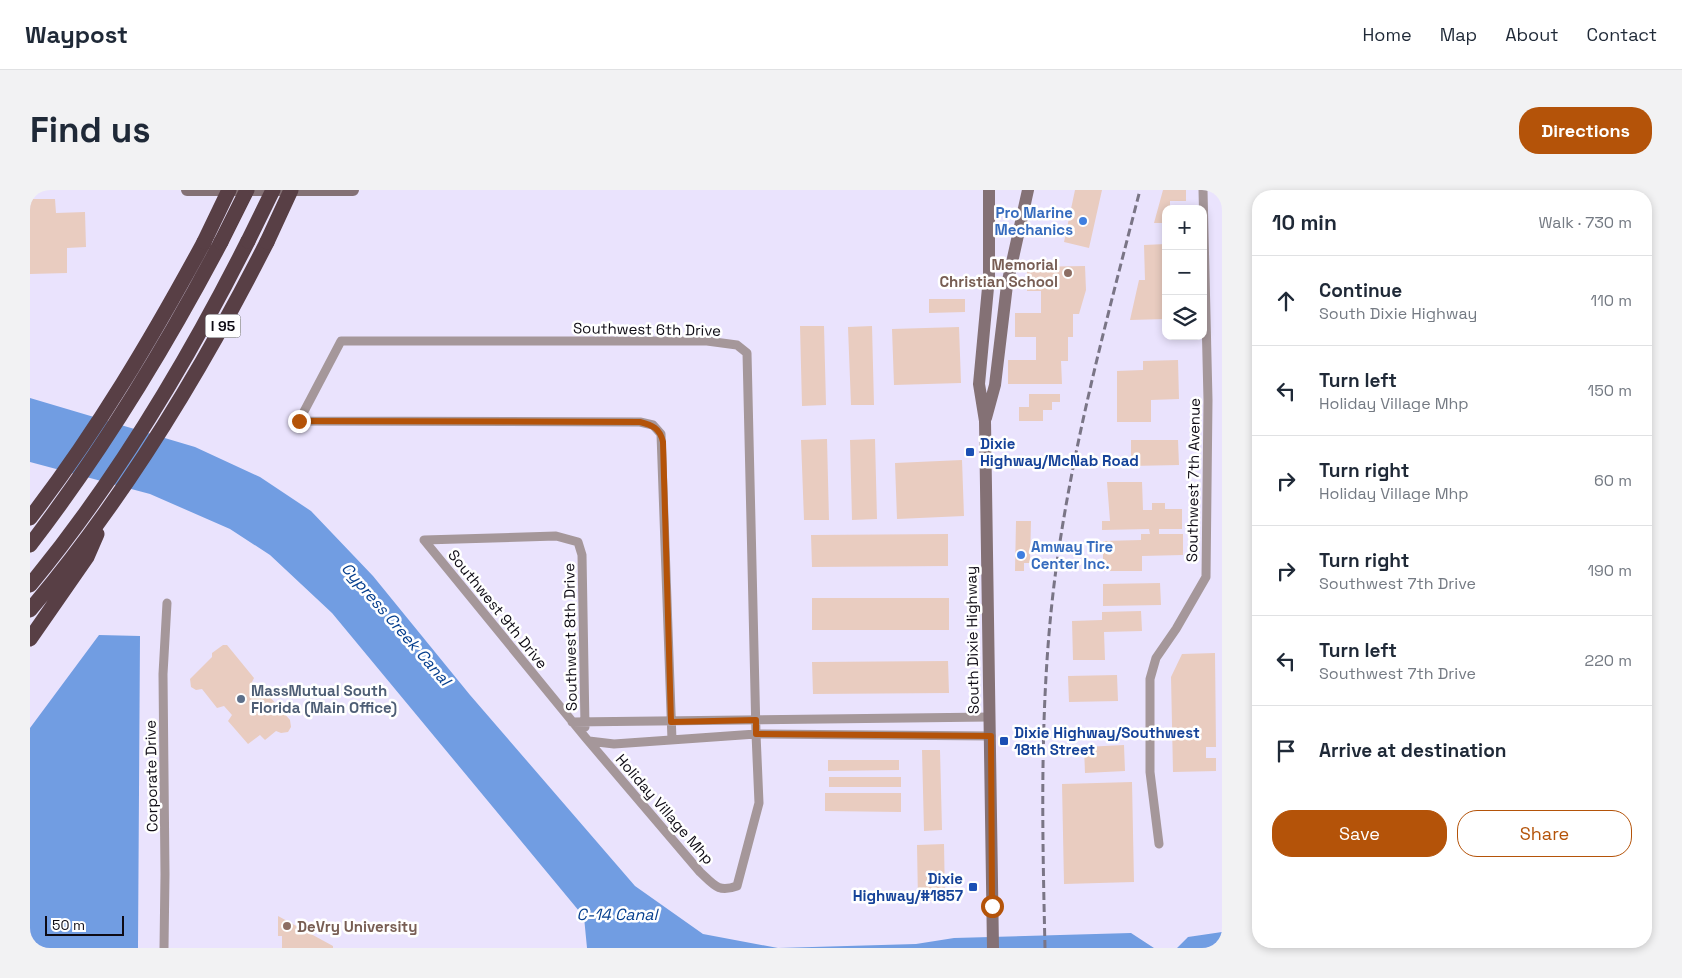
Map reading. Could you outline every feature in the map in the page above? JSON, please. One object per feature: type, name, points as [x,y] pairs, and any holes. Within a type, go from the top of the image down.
[{"type":"highway","points":[[30,518],[118,393],[204,242],[229,190]]},
{"type":"highway","points":[[30,545],[65,498],[134,396],[222,242],[247,190]]},
{"type":"highway","points":[[30,584],[90,505],[158,404],[206,323],[273,190]]},
{"type":"highway","name":"I 95","points":[[30,610],[108,510],[174,409],[225,323],[267,242],[291,190]]},
{"type":"highway","points":[[30,638],[87,557],[108,510]]},
{"type":"main road","points":[[187,190],[353,190]]},
{"type":"main road","name":"South Dixie Highway","points":[[989,190],[989,278],[979,384],[985,421],[984,471],[991,736],[992,948]]},
{"type":"main road","name":"South Dixie Highway","points":[[985,421],[995,385],[1007,285],[1028,190]]},
{"type":"street","name":"Southwest 7th Avenue","points":[[1159,844],[1150,772],[1150,678],[1156,658],[1176,629],[1206,577],[1208,400],[1203,190]]},
{"type":"street","name":"Southwest 6th Drive","points":[[671,722],[663,442],[661,434],[653,425],[640,422],[299,421],[342,341],[707,341],[737,345],[747,353],[756,734]]},
{"type":"street","name":"Southwest 8th Drive","points":[[424,540],[556,536],[578,542],[582,556],[585,722],[587,739]]},
{"type":"street","name":"Southwest 9th Drive","points":[[424,540],[587,739]]},
{"type":"street","name":"Corporate Drive","points":[[164,948],[166,856],[163,674],[167,603]]},
{"type":"street","points":[[572,722],[990,717]]},
{"type":"street","points":[[671,722],[672,740]]},
{"type":"street","name":"Holiday Village Mhp","points":[[587,739],[662,828],[716,886],[726,890],[737,886],[759,803],[756,734]]},
{"type":"street","name":"Holiday Village Mhp","points":[[587,739],[614,744],[756,734],[991,736]]},
{"type":"water","name":"C-14 Canal","points":[[30,398],[195,447],[260,477],[311,511],[373,576],[470,695],[635,886],[703,934],[778,948],[587,948],[584,917],[332,613],[270,555],[230,529],[150,494],[30,462]]},
{"type":"water","points":[[99,635],[140,636],[138,948],[30,948],[30,728]]},
{"type":"water","points":[[1222,932],[1222,948],[1177,948],[1188,937]]},
{"type":"water","points":[[1131,933],[1154,948],[778,948],[916,944],[954,938]]},
{"type":"building","points":[[1075,190],[1102,190],[1089,248],[1064,242]]},
{"type":"building","points":[[1163,190],[1186,190],[1186,201],[1170,201],[1170,205],[1162,205],[1162,223],[1154,223]]},
{"type":"building","points":[[30,199],[55,199],[56,213],[85,212],[86,247],[67,248],[67,273],[30,274]]},
{"type":"building","points":[[1162,244],[1162,319],[1130,320],[1139,280],[1145,280],[1144,245]]},
{"type":"building","points":[[1085,266],[1086,290],[1079,314],[1073,314],[1073,337],[1068,337],[1068,361],[1061,361],[1062,384],[1008,384],[1008,360],[1036,360],[1036,337],[1015,337],[1015,313],[1041,313],[1041,291],[1027,291],[1027,267]]},
{"type":"building","points":[[929,299],[965,299],[965,312],[929,313]]},
{"type":"building","points":[[800,326],[824,326],[826,405],[802,406]]},
{"type":"building","points":[[872,326],[874,405],[851,405],[848,327]]},
{"type":"building","points":[[959,327],[961,383],[894,385],[892,329]]},
{"type":"building","points":[[1178,360],[1179,399],[1151,400],[1151,422],[1117,422],[1117,371],[1143,370],[1143,361]]},
{"type":"building","points":[[1029,394],[1060,394],[1060,402],[1052,402],[1052,410],[1043,410],[1043,421],[1019,421],[1019,407],[1029,407]]},
{"type":"building","points":[[827,439],[829,520],[804,520],[801,440]]},
{"type":"building","points":[[875,439],[877,519],[852,520],[850,440]]},
{"type":"building","points":[[1131,440],[1178,440],[1179,465],[1131,466]]},
{"type":"building","points":[[962,460],[964,516],[897,519],[895,463]]},
{"type":"building","points":[[1107,482],[1142,482],[1143,510],[1152,510],[1152,503],[1165,503],[1165,509],[1182,509],[1182,529],[1159,529],[1159,534],[1183,534],[1183,555],[1142,556],[1142,571],[1103,571],[1103,541],[1141,540],[1141,534],[1150,534],[1149,529],[1102,530],[1102,521],[1110,521]]},
{"type":"building","points":[[1016,521],[1031,521],[1030,563],[1024,563],[1024,571],[1015,571]]},
{"type":"building","points":[[948,534],[948,566],[812,567],[811,535]]},
{"type":"building","points":[[1160,583],[1161,605],[1103,606],[1103,584]]},
{"type":"building","points":[[812,598],[949,598],[949,630],[812,630]]},
{"type":"building","points":[[1141,611],[1142,631],[1104,632],[1105,660],[1073,660],[1072,621],[1102,620],[1102,612]]},
{"type":"building","name":"MassMutual South Florida (Main Office)","points":[[223,645],[227,645],[254,678],[252,682],[259,691],[264,690],[290,720],[291,727],[288,732],[281,733],[276,731],[265,740],[260,735],[248,744],[228,721],[232,715],[224,706],[217,708],[202,689],[196,690],[191,687],[190,679],[212,657],[212,653]]},
{"type":"building","points":[[1215,653],[1216,747],[1206,747],[1206,758],[1216,758],[1216,771],[1173,772],[1171,677],[1182,654]]},
{"type":"building","points":[[948,661],[949,693],[813,694],[812,662]]},
{"type":"building","points":[[1117,675],[1118,701],[1069,702],[1068,676]]},
{"type":"building","points":[[1124,745],[1125,771],[1085,773],[1084,747]]},
{"type":"building","points":[[922,750],[940,750],[942,830],[924,831]]},
{"type":"building","points":[[828,760],[899,760],[899,770],[828,771]]},
{"type":"building","points":[[829,777],[901,777],[901,787],[829,787]]},
{"type":"building","points":[[1132,782],[1134,882],[1064,884],[1062,784]]},
{"type":"building","points":[[825,793],[901,793],[901,812],[825,811]]},
{"type":"building","points":[[944,844],[945,900],[918,901],[917,845]]},
{"type":"building","name":"DeVry University","points":[[278,916],[333,946],[333,948],[282,948],[282,936],[278,936]]},
{"type":"railway","points":[[1045,948],[1043,751],[1048,653],[1058,555],[1065,509],[1084,417],[1140,190]]},
{"type":"place","name":"Pro Marine Mechanics","points":[[1083,221]]},
{"type":"place","name":"Memorial Christian School","points":[[1068,273]]},
{"type":"place","name":"Dixie Highway/McNab Road","points":[[970,452]]},
{"type":"place","name":"Amway Tire Center Inc.","points":[[1021,555]]},
{"type":"place","name":"MassMutual South Florida (Main Office)","points":[[241,699]]},
{"type":"place","name":"Dixie Highway/Southwest 18th Street","points":[[1004,741]]},
{"type":"place","name":"Dixie Highway/#1857","points":[[973,887]]},
{"type":"place","name":"DeVry University","points":[[287,926]]},
{"type":"route","points":[[299,421],[640,422],[653,425],[661,434],[663,442],[671,722],[756,720],[756,734],[991,736],[992,906]]},
{"type":"water label","name":"Cypress Creek Canal","points":[[396,624]]}]
